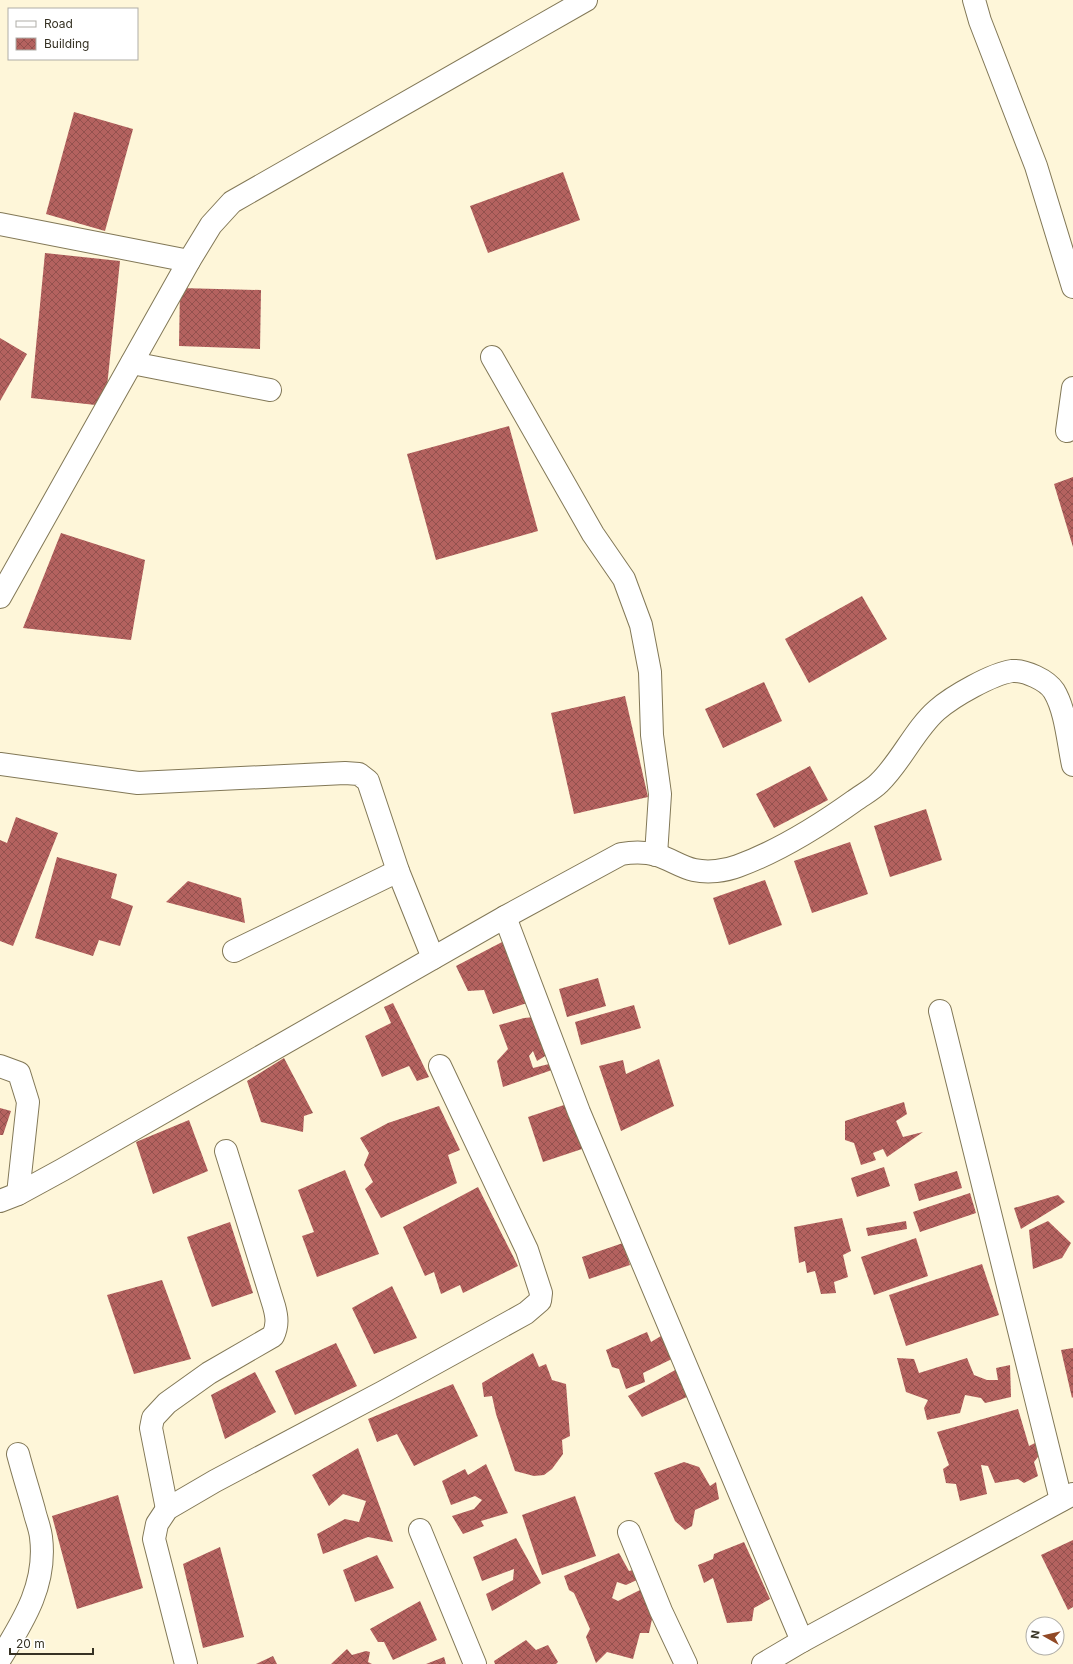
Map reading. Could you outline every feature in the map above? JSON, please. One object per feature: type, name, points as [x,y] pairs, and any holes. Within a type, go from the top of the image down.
[{"type":"street","points":[[0,597],[189,261],[211,225],[232,202],[586,0]]},
{"type":"street","points":[[974,0],[980,21],[1036,166],[1073,287]]},
{"type":"street","points":[[0,224],[189,261]]},
{"type":"street","points":[[492,357],[593,534],[624,579],[641,626],[650,672],[652,736],[660,794],[656,854]]},
{"type":"street","points":[[132,363],[270,390]]},
{"type":"street","points":[[1067,432],[1073,388]]},
{"type":"street","points":[[9,1198],[432,958],[621,854],[636,852],[656,854],[694,870],[719,871],[738,866],[784,845],[834,815],[878,784],[899,760],[915,736],[936,710],[966,690],[1013,671],[1037,676],[1054,690],[1062,712],[1073,764]]},
{"type":"street","points":[[0,764],[138,783],[345,773],[359,774],[368,781],[398,871],[432,958]]},
{"type":"street","points":[[234,951],[398,871]]},
{"type":"street","points":[[505,917],[579,1112],[802,1641]]},
{"type":"street","points":[[763,1664],[802,1641],[1067,1497],[940,1011]]},
{"type":"street","points":[[0,1066],[19,1073],[28,1102],[9,1198]]},
{"type":"street","points":[[186,1664],[154,1539],[157,1524],[167,1509],[214,1481],[390,1388],[526,1313],[540,1301],[541,1293],[527,1250],[440,1066]]},
{"type":"street","points":[[167,1509],[152,1428],[153,1418],[167,1403],[209,1374],[273,1336],[277,1326],[277,1316],[226,1151]]},
{"type":"street","points":[[0,1659],[25,1618],[34,1598],[42,1557],[41,1536],[18,1454]]},
{"type":"street","points":[[420,1530],[475,1664]]},
{"type":"street","points":[[629,1532],[661,1611],[686,1664]]},
{"type":"building","points":[[74,112],[133,129],[105,231],[46,214]]},
{"type":"building","points":[[563,172],[580,220],[488,253],[470,206]]},
{"type":"building","points":[[45,253],[120,261],[105,406],[31,398]]},
{"type":"building","points":[[180,288],[261,290],[260,349],[179,346]]},
{"type":"building","points":[[0,338],[27,354],[0,401]]},
{"type":"building","points":[[509,426],[538,531],[436,560],[407,454]]},
{"type":"building","points":[[1073,477],[1073,547],[1054,484]]},
{"type":"building","points":[[61,533],[145,560],[131,640],[23,628]]},
{"type":"building","points":[[862,596],[887,639],[809,683],[785,639]]},
{"type":"building","points":[[764,682],[782,721],[723,748],[705,709]]},
{"type":"building","points":[[625,696],[648,797],[574,814],[551,713]]},
{"type":"building","points":[[810,766],[828,800],[774,828],[756,794]]},
{"type":"building","points":[[926,809],[942,860],[890,877],[874,826]]},
{"type":"building","points":[[16,817],[58,833],[13,946],[0,941],[0,840],[7,843]]},
{"type":"building","points":[[850,842],[868,894],[812,913],[794,861]]},
{"type":"building","points":[[57,857],[117,874],[111,898],[133,906],[120,946],[99,940],[93,956],[35,938]]},
{"type":"building","points":[[765,880],[782,925],[729,945],[713,898]]},
{"type":"building","points":[[188,881],[241,898],[245,923],[166,902]]},
{"type":"building","points":[[504,941],[527,1003],[493,1014],[484,990],[468,991],[456,966]]},
{"type":"building","points":[[598,978],[606,1006],[567,1017],[559,989]]},
{"type":"building","points":[[393,1003],[429,1077],[417,1081],[409,1066],[382,1077],[365,1036],[391,1023],[384,1007]]},
{"type":"building","points":[[634,1005],[641,1028],[581,1045],[575,1022]]},
{"type":"building","points":[[535,1017],[550,1053],[537,1061],[533,1051],[529,1056],[533,1068],[549,1064],[552,1070],[503,1087],[497,1061],[508,1049],[499,1025],[524,1018]]},
{"type":"building","points":[[284,1058],[313,1113],[304,1116],[303,1132],[261,1122],[247,1081]]},
{"type":"building","points":[[659,1059],[674,1106],[621,1131],[599,1066],[623,1060],[626,1074]]},
{"type":"building","points":[[904,1102],[907,1114],[896,1121],[903,1137],[923,1132],[887,1157],[883,1149],[873,1153],[876,1160],[861,1165],[854,1143],[845,1140],[845,1121]]},
{"type":"building","points":[[567,1104],[582,1149],[543,1162],[528,1117]]},
{"type":"building","points":[[439,1106],[460,1150],[448,1155],[457,1183],[381,1218],[365,1189],[373,1182],[364,1165],[369,1153],[360,1138],[388,1123]]},
{"type":"building","points":[[0,1108],[11,1111],[3,1135],[0,1135]]},
{"type":"building","points":[[189,1120],[208,1171],[153,1194],[136,1142]]},
{"type":"building","points":[[884,1167],[890,1186],[857,1197],[851,1178]]},
{"type":"building","points":[[345,1170],[379,1254],[317,1277],[302,1236],[314,1232],[298,1190]]},
{"type":"building","points":[[957,1171],[962,1188],[919,1201],[914,1184]]},
{"type":"building","points":[[478,1187],[518,1266],[463,1293],[460,1285],[441,1294],[434,1272],[425,1276],[403,1227]]},
{"type":"building","points":[[970,1193],[976,1213],[920,1232],[913,1212]]},
{"type":"building","points":[[1058,1195],[1065,1202],[1021,1229],[1014,1208]]},
{"type":"building","points":[[842,1218],[851,1251],[843,1255],[848,1277],[834,1282],[836,1293],[821,1294],[815,1271],[807,1273],[805,1261],[799,1263],[794,1227]]},
{"type":"building","points":[[906,1221],[907,1229],[868,1236],[866,1228]]},
{"type":"building","points":[[1048,1221],[1071,1243],[1062,1258],[1033,1269],[1029,1230]]},
{"type":"building","points":[[230,1222],[253,1293],[212,1307],[187,1237]]},
{"type":"building","points":[[916,1238],[928,1276],[874,1295],[861,1257]]},
{"type":"building","points":[[623,1243],[630,1265],[589,1279],[582,1257]]},
{"type":"building","points":[[982,1264],[999,1315],[906,1346],[889,1295]]},
{"type":"building","points":[[162,1280],[191,1359],[134,1374],[107,1295]]},
{"type":"building","points":[[392,1286],[417,1338],[374,1354],[352,1308]]},
{"type":"building","points":[[647,1332],[651,1342],[661,1336],[674,1358],[643,1373],[645,1382],[626,1389],[619,1369],[612,1367],[606,1350]]},
{"type":"building","points":[[336,1343],[357,1386],[295,1415],[275,1371]]},
{"type":"building","points":[[1073,1348],[1073,1397],[1072,1398],[1061,1350]]},
{"type":"building","points":[[533,1353],[539,1367],[546,1364],[552,1380],[566,1384],[570,1436],[562,1440],[563,1454],[552,1469],[544,1475],[534,1476],[515,1471],[496,1414],[492,1396],[484,1397],[482,1383]]},
{"type":"building","points":[[897,1358],[914,1359],[919,1373],[967,1358],[974,1375],[987,1380],[998,1380],[996,1368],[1010,1365],[1011,1397],[985,1403],[981,1398],[965,1395],[960,1413],[927,1420],[924,1408],[928,1400],[906,1392]]},
{"type":"building","points":[[677,1369],[689,1396],[642,1417],[628,1396]]},
{"type":"building","points":[[255,1372],[276,1412],[225,1439],[211,1395]]},
{"type":"building","points":[[453,1384],[478,1436],[414,1466],[397,1434],[377,1442],[368,1419]]},
{"type":"building","points":[[1018,1409],[1029,1446],[1037,1442],[1041,1453],[1034,1462],[1038,1476],[1024,1483],[1018,1479],[995,1483],[988,1466],[981,1465],[987,1494],[960,1501],[956,1484],[946,1483],[943,1469],[949,1465],[937,1432]]},
{"type":"building","points":[[358,1448],[393,1542],[368,1537],[323,1554],[317,1534],[345,1519],[359,1522],[366,1501],[343,1494],[329,1506],[312,1475]]},
{"type":"building","points":[[684,1462],[699,1467],[710,1486],[716,1482],[719,1499],[695,1510],[692,1526],[685,1530],[675,1521],[654,1473]]},
{"type":"building","points":[[486,1464],[508,1513],[481,1521],[484,1526],[463,1534],[452,1516],[474,1509],[482,1500],[475,1496],[451,1505],[442,1481],[465,1469],[468,1475]]},
{"type":"building","points":[[118,1495],[143,1588],[77,1609],[52,1516]]},
{"type":"building","points":[[575,1496],[596,1556],[542,1575],[522,1515]]},
{"type":"building","points":[[516,1538],[541,1583],[492,1611],[486,1594],[513,1580],[514,1569],[482,1581],[473,1557]]},
{"type":"building","points":[[1073,1540],[1073,1607],[1068,1610],[1041,1555]]},
{"type":"building","points":[[744,1542],[770,1599],[754,1608],[752,1621],[727,1623],[713,1578],[704,1583],[698,1565],[713,1559],[714,1554]]},
{"type":"building","points":[[220,1547],[244,1637],[203,1648],[183,1564]]},
{"type":"building","points":[[619,1553],[629,1571],[637,1569],[639,1579],[626,1585],[617,1582],[612,1598],[618,1601],[642,1589],[652,1619],[649,1633],[640,1633],[633,1659],[607,1652],[596,1663],[586,1637],[590,1629],[574,1593],[569,1590],[564,1576]]},
{"type":"building","points":[[377,1555],[394,1588],[355,1602],[343,1570]]},
{"type":"building","points":[[420,1601],[437,1640],[393,1660],[384,1642],[378,1642],[370,1629]]},
{"type":"building","points":[[526,1640],[536,1650],[548,1645],[558,1662],[556,1664],[495,1664],[494,1661]]},
{"type":"building","points":[[347,1649],[352,1655],[366,1651],[370,1652],[368,1662],[372,1664],[331,1664]]},
{"type":"building","points":[[273,1656],[277,1664],[256,1664]]},
{"type":"building","points":[[444,1657],[446,1664],[426,1664]]}]
